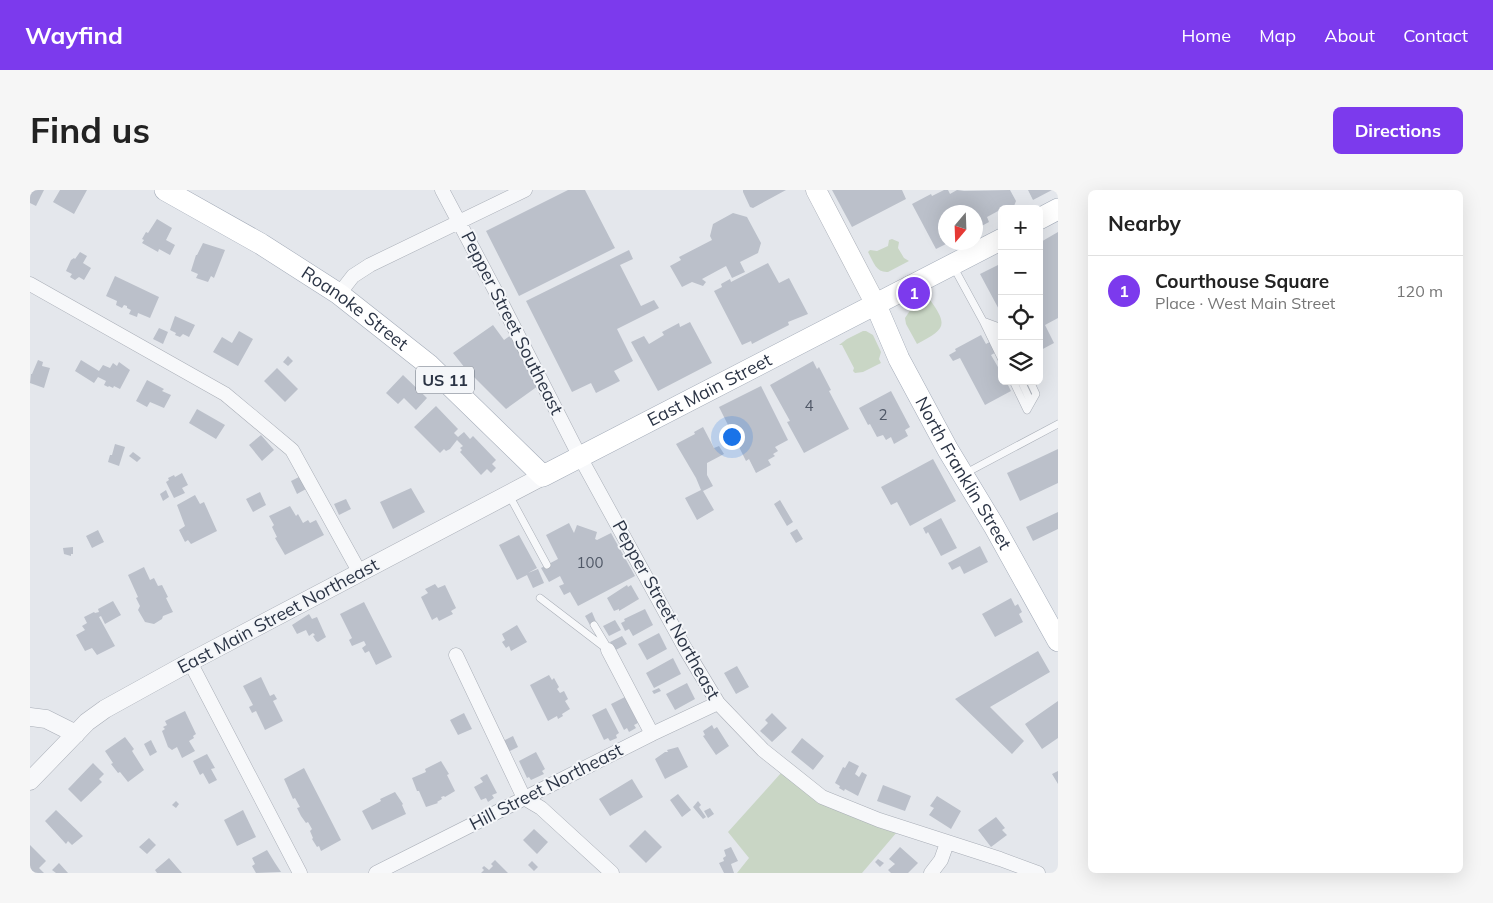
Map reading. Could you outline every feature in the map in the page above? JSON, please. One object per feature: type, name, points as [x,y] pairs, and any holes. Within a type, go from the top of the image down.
[{"type":"main road","name":"Roanoke Street","points":[[165,190],[262,244],[339,294],[429,365],[543,476]]},
{"type":"main road","points":[[816,190],[875,303]]},
{"type":"main road","points":[[1043,217],[1058,209]]},
{"type":"main road","name":"East Main Street","points":[[543,476],[998,241]]},
{"type":"main road","name":"North Franklin Street","points":[[875,303],[899,359],[948,450],[994,526],[1058,641]]},
{"type":"street","name":"Pepper Street Southeast","points":[[442,190],[580,457]]},
{"type":"street","points":[[339,294],[353,276],[370,265],[525,190]]},
{"type":"street","points":[[30,284],[225,394],[292,450],[360,573]]},
{"type":"street","name":"Pepper Street Northeast","points":[[580,457],[686,650],[718,703],[763,750],[822,797],[879,820],[1038,873]]},
{"type":"street","name":"East Main Street Northeast","points":[[30,781],[76,734],[105,709],[190,662],[543,476]]},
{"type":"street","points":[[608,650],[652,734]]},
{"type":"street","points":[[456,655],[524,798],[541,808],[612,873]]},
{"type":"street","points":[[190,662],[300,873]]},
{"type":"street","name":"Hill Street Northeast","points":[[376,873],[652,734],[718,703]]},
{"type":"street","points":[[30,717],[46,718],[76,734]]},
{"type":"street","points":[[931,873],[941,860],[947,843]]},
{"type":"lane","points":[[953,266],[998,352]]},
{"type":"lane","points":[[983,321],[998,327]]},
{"type":"lane","points":[[983,321],[995,332],[999,340]]},
{"type":"lane","points":[[1015,385],[1027,410]]},
{"type":"lane","points":[[1022,385],[1029,398],[1027,410]]},
{"type":"lane","points":[[1027,410],[1036,394],[1032,385]]},
{"type":"lane","points":[[964,474],[1058,424]]},
{"type":"lane","points":[[508,495],[546,565]]},
{"type":"lane","points":[[540,598],[608,650]]},
{"type":"lane","points":[[594,625],[608,650]]},
{"type":"green space","points":[[892,239],[899,242],[898,248],[904,258],[909,261],[888,272],[884,272],[875,266],[868,252],[870,250],[877,251],[888,246],[889,240]]},
{"type":"green space","points":[[930,300],[940,316],[941,327],[933,335],[917,344],[906,324],[905,318],[911,309]]},
{"type":"green space","points":[[863,331],[873,335],[881,352],[879,359],[881,363],[863,372],[855,373],[842,345],[839,345]]},
{"type":"green space","points":[[781,773],[822,804],[897,832],[862,873],[737,873],[749,858],[728,832]]},
{"type":"building","points":[[30,190],[44,190],[36,206],[30,203]]},
{"type":"building","points":[[60,190],[87,190],[74,214],[53,202]]},
{"type":"building","points":[[568,190],[585,190],[615,248],[519,296],[486,231]]},
{"type":"building","points":[[743,190],[786,190],[753,208],[750,207]]},
{"type":"building","points":[[832,190],[902,190],[906,199],[852,227]]},
{"type":"building","points":[[944,190],[948,190],[950,194],[957,190],[1010,190],[1016,201],[1014,205],[998,205],[998,211],[987,217],[989,222],[983,225],[983,205],[938,205],[938,248],[936,249],[912,204],[931,194],[932,196]]},
{"type":"building","points":[[1028,190],[1052,190],[1033,200]]},
{"type":"building","points":[[733,213],[747,217],[761,243],[758,253],[740,262],[745,272],[732,278],[726,266],[702,279],[706,282],[703,286],[692,282],[682,287],[670,266],[681,260],[679,257],[712,240],[710,236],[713,224]]},
{"type":"building","points":[[157,219],[172,228],[166,240],[175,245],[170,255],[159,249],[158,252],[142,243],[146,232],[148,233]]},
{"type":"building","points":[[1058,232],[1058,318],[1045,325],[1054,343],[1043,349],[1043,250],[1043,241]]},
{"type":"building","points":[[203,243],[225,250],[214,278],[211,276],[208,282],[196,278],[198,274],[191,271],[196,255]]},
{"type":"building","points":[[629,250],[633,259],[620,265],[641,306],[654,300],[659,308],[617,329],[633,361],[614,371],[620,381],[596,393],[591,383],[572,392],[526,301]]},
{"type":"building","points":[[80,252],[87,256],[83,263],[91,268],[84,280],[79,277],[75,280],[70,277],[72,274],[66,271],[71,260],[75,259]]},
{"type":"building","points":[[768,263],[779,283],[789,278],[808,314],[788,322],[789,325],[752,344],[751,341],[742,345],[714,291],[722,287],[721,284],[730,279],[731,282]]},
{"type":"building","points":[[998,265],[998,308],[980,274]]},
{"type":"building","points":[[115,276],[159,297],[150,318],[138,313],[137,317],[129,314],[131,310],[127,306],[124,305],[122,308],[116,305],[117,301],[106,296]]},
{"type":"building","points":[[175,316],[195,325],[189,337],[183,334],[180,337],[170,330]]},
{"type":"building","points":[[690,322],[712,363],[658,391],[631,342],[644,336],[649,344],[664,335],[662,332],[679,323],[680,327]]},
{"type":"building","points":[[493,325],[504,340],[511,335],[538,386],[506,409],[465,368],[453,353]]},
{"type":"building","points":[[159,328],[168,332],[163,344],[153,339]]},
{"type":"building","points":[[239,331],[253,339],[238,366],[213,352],[222,337],[232,343]]},
{"type":"building","points":[[981,335],[986,344],[998,337],[998,351],[991,355],[998,367],[998,385],[1008,385],[1011,391],[985,405],[960,358],[953,361],[949,355],[956,351],[955,349]]},
{"type":"building","points":[[288,356],[293,361],[288,366],[283,362]]},
{"type":"building","points":[[38,360],[43,362],[42,366],[50,368],[44,388],[30,383],[31,374]]},
{"type":"building","points":[[81,360],[99,371],[103,365],[110,368],[113,363],[117,366],[119,362],[130,370],[120,389],[114,386],[113,388],[108,387],[104,385],[106,381],[98,377],[94,383],[75,371]]},
{"type":"building","points":[[813,361],[817,369],[819,367],[849,429],[804,453],[787,422],[790,421],[770,385]]},
{"type":"building","points":[[277,368],[298,389],[285,402],[264,381]]},
{"type":"building","points":[[403,375],[427,398],[416,410],[404,398],[398,404],[386,393]]},
{"type":"building","points":[[147,380],[171,395],[164,408],[150,402],[147,407],[136,401]]},
{"type":"building","points":[[761,386],[788,440],[775,447],[778,451],[773,454],[775,456],[768,460],[771,465],[756,473],[749,459],[746,461],[719,407]]},
{"type":"building","points":[[891,391],[910,427],[905,430],[908,436],[894,444],[891,437],[886,440],[883,435],[877,437],[859,408]]},
{"type":"building","points":[[436,406],[458,429],[454,433],[458,437],[464,432],[470,439],[473,436],[496,460],[492,464],[496,468],[491,473],[487,469],[481,475],[460,452],[462,450],[460,448],[463,446],[457,440],[450,449],[446,451],[444,449],[440,453],[414,427]]},
{"type":"building","points":[[197,409],[225,425],[216,439],[189,423]]},
{"type":"building","points":[[703,427],[714,448],[719,446],[724,454],[707,463],[707,475],[713,486],[703,491],[714,510],[697,520],[685,498],[701,490],[676,444],[695,434],[694,432]]},
{"type":"building","points":[[261,435],[274,450],[262,461],[249,445]]},
{"type":"building","points":[[115,444],[125,447],[119,466],[108,462]]},
{"type":"building","points":[[1058,449],[1058,483],[1020,501],[1007,473]]},
{"type":"building","points":[[133,452],[141,458],[137,462],[129,456]]},
{"type":"building","points":[[933,459],[956,501],[910,526],[897,502],[891,505],[881,487]]},
{"type":"building","points":[[182,473],[188,485],[182,488],[185,493],[174,498],[166,482],[169,480],[168,478]]},
{"type":"building","points":[[299,477],[306,489],[297,494],[291,481]]},
{"type":"building","points":[[411,488],[425,512],[393,529],[380,502]]},
{"type":"building","points":[[166,490],[169,497],[163,501],[160,494]]},
{"type":"building","points":[[260,492],[266,505],[253,512],[246,499]]},
{"type":"building","points":[[195,495],[200,504],[204,502],[217,531],[191,544],[188,540],[185,542],[179,530],[185,526],[177,505]]},
{"type":"building","points":[[346,499],[351,509],[339,515],[334,504]]},
{"type":"building","points":[[780,500],[793,522],[787,526],[774,504]]},
{"type":"building","points":[[290,506],[303,523],[308,520],[310,523],[316,520],[324,535],[285,555],[275,538],[277,537],[272,527],[274,525],[269,516]]},
{"type":"building","points":[[1058,512],[1058,529],[1033,541],[1026,527]]},
{"type":"building","points":[[941,518],[957,548],[941,556],[928,532],[926,534],[923,528]]},
{"type":"building","points":[[569,523],[574,533],[577,525],[597,532],[595,539],[597,540],[611,533],[635,576],[578,606],[570,592],[564,595],[559,586],[564,584],[560,576],[549,582],[541,568],[558,559],[546,535]]},
{"type":"building","points":[[797,529],[803,539],[796,543],[790,533]]},
{"type":"building","points":[[98,530],[104,542],[92,548],[86,536]]},
{"type":"building","points":[[519,535],[537,568],[528,573],[538,569],[544,583],[533,588],[527,575],[517,580],[499,545]]},
{"type":"building","points":[[980,546],[988,562],[964,574],[960,566],[952,570],[948,563]]},
{"type":"building","points":[[73,547],[73,554],[71,556],[64,554],[63,548]]},
{"type":"building","points":[[144,567],[150,580],[154,578],[158,586],[162,585],[173,612],[163,616],[162,619],[154,624],[145,622],[138,610],[140,606],[136,598],[138,597],[128,575]]},
{"type":"building","points":[[435,584],[438,588],[445,585],[456,608],[451,611],[453,614],[439,621],[437,617],[432,620],[421,597],[428,593],[425,589]]},
{"type":"building","points":[[627,585],[628,587],[631,585],[639,599],[619,611],[619,609],[614,611],[607,598]]},
{"type":"building","points":[[1011,598],[1015,606],[1018,604],[1022,612],[1019,614],[1023,622],[995,637],[982,614]]},
{"type":"building","points":[[113,601],[121,615],[105,624],[101,616],[99,617],[115,646],[97,655],[92,648],[85,651],[76,635],[85,630],[82,626],[87,623],[84,617],[94,612],[99,612],[98,609]]},
{"type":"building","points":[[364,602],[392,657],[376,665],[369,651],[365,653],[362,648],[366,645],[364,641],[352,646],[349,640],[352,638],[340,614]]},
{"type":"building","points":[[645,609],[653,625],[633,636],[629,629],[625,631],[621,623],[625,621],[624,619]]},
{"type":"building","points":[[592,612],[597,624],[591,627],[585,616]]},
{"type":"building","points":[[309,614],[312,619],[317,617],[326,637],[318,642],[313,633],[309,636],[306,630],[297,634],[292,625]]},
{"type":"building","points":[[615,620],[621,630],[609,636],[603,626]]},
{"type":"building","points":[[517,625],[527,642],[511,651],[509,646],[506,648],[502,642],[505,640],[502,634]]},
{"type":"building","points":[[659,633],[667,649],[647,660],[638,644]]},
{"type":"building","points":[[622,636],[627,644],[614,651],[610,642]]},
{"type":"building","points":[[1038,651],[1050,672],[990,707],[1024,741],[1012,754],[955,699]]},
{"type":"building","points":[[673,658],[681,674],[654,688],[646,673]]},
{"type":"building","points":[[737,666],[749,687],[736,694],[724,673]]},
{"type":"building","points":[[549,675],[552,680],[554,678],[560,693],[564,691],[568,699],[565,701],[570,709],[558,719],[557,716],[548,721],[530,685]]},
{"type":"building","points":[[261,677],[270,696],[274,694],[277,699],[273,701],[283,721],[265,730],[256,711],[252,713],[249,707],[253,705],[243,686]]},
{"type":"building","points":[[687,683],[695,699],[675,710],[666,694]]},
{"type":"building","points":[[659,688],[661,691],[654,694],[652,691]]},
{"type":"building","points":[[625,697],[638,723],[634,725],[636,728],[629,732],[627,728],[624,730],[611,704]]},
{"type":"building","points":[[1058,701],[1058,738],[1042,749],[1025,724]]},
{"type":"building","points":[[606,708],[619,733],[616,735],[617,738],[610,741],[608,738],[604,740],[592,715]]},
{"type":"building","points":[[185,711],[196,734],[189,741],[195,751],[182,758],[177,747],[172,750],[168,747],[162,731],[165,729],[163,727],[167,725],[165,721]]},
{"type":"building","points":[[464,713],[472,729],[458,735],[450,720]]},
{"type":"building","points":[[772,713],[787,728],[772,742],[760,731],[768,723],[765,720]]},
{"type":"building","points":[[712,725],[714,729],[717,727],[729,746],[716,755],[703,736],[705,735],[703,731]]},
{"type":"building","points":[[513,736],[518,747],[508,752],[503,741]]},
{"type":"building","points":[[125,737],[134,749],[132,751],[144,770],[128,782],[111,764],[113,763],[105,751]]},
{"type":"building","points":[[802,738],[824,756],[813,770],[791,752]]},
{"type":"building","points":[[151,740],[157,752],[150,756],[144,744]]},
{"type":"building","points":[[678,747],[688,767],[665,779],[655,759],[668,752],[667,750]]},
{"type":"building","points":[[536,752],[545,769],[542,771],[544,774],[531,780],[529,777],[527,778],[519,761]]},
{"type":"building","points":[[207,754],[215,768],[211,769],[217,780],[209,784],[203,773],[200,775],[193,761]]},
{"type":"building","points":[[441,761],[449,774],[447,775],[455,791],[445,797],[441,797],[442,799],[438,803],[426,807],[412,778],[426,772],[425,769]]},
{"type":"building","points":[[849,761],[859,766],[855,774],[859,777],[862,772],[867,775],[858,796],[845,789],[844,791],[835,783],[843,767],[845,768]]},
{"type":"building","points":[[93,763],[104,774],[99,779],[102,782],[81,802],[68,789]]},
{"type":"building","points":[[304,768],[341,840],[321,851],[312,839],[310,831],[312,829],[301,816],[297,808],[300,807],[295,798],[293,799],[284,779]]},
{"type":"building","points":[[1058,771],[1058,784],[1052,774]]},
{"type":"building","points":[[487,774],[497,793],[492,795],[494,798],[488,802],[486,798],[481,800],[474,787],[483,782],[480,778]]},
{"type":"building","points":[[632,779],[643,797],[610,816],[599,799]]},
{"type":"building","points":[[883,785],[911,796],[905,811],[877,801]]},
{"type":"building","points":[[395,792],[403,804],[406,814],[372,830],[362,811]]},
{"type":"building","points":[[678,794],[691,810],[682,817],[670,800]]},
{"type":"building","points":[[937,796],[961,811],[951,829],[929,815],[934,808],[930,806]]},
{"type":"building","points":[[176,801],[179,804],[176,808],[172,805]]},
{"type":"building","points":[[698,801],[701,805],[699,807],[706,817],[703,819],[693,807]]},
{"type":"building","points":[[710,808],[714,814],[708,818],[704,811]]},
{"type":"building","points":[[56,810],[83,836],[72,845],[68,841],[66,844],[45,821]]},
{"type":"building","points":[[243,810],[256,837],[237,846],[224,820]]},
{"type":"building","points":[[996,817],[1005,828],[1002,830],[1007,835],[991,847],[978,830]]},
{"type":"building","points":[[534,829],[548,842],[537,854],[523,840]]},
{"type":"building","points":[[645,830],[662,847],[646,863],[629,846]]},
{"type":"building","points":[[149,838],[156,845],[147,854],[139,847]]},
{"type":"building","points":[[30,845],[46,861],[39,868],[44,873],[30,873]]},
{"type":"building","points":[[731,847],[738,861],[731,864],[734,873],[724,873],[719,863],[724,861],[723,858],[726,856],[724,850]]},
{"type":"building","points":[[900,847],[918,863],[908,873],[891,873],[888,870],[895,864],[889,859]]},
{"type":"building","points":[[267,850],[281,872],[256,873],[252,866],[255,864],[252,858]]},
{"type":"building","points":[[169,858],[182,873],[157,873],[155,870]]},
{"type":"building","points":[[878,859],[884,863],[880,867],[875,862]]},
{"type":"building","points":[[495,860],[508,873],[481,873],[484,870],[482,868],[484,866],[489,870]]},
{"type":"building","points":[[532,861],[538,867],[534,871],[528,865]]},
{"type":"building","points":[[59,863],[68,873],[56,873],[52,870]]},
{"type":"place","name":"Courthouse Square","points":[[914,293]]}]
